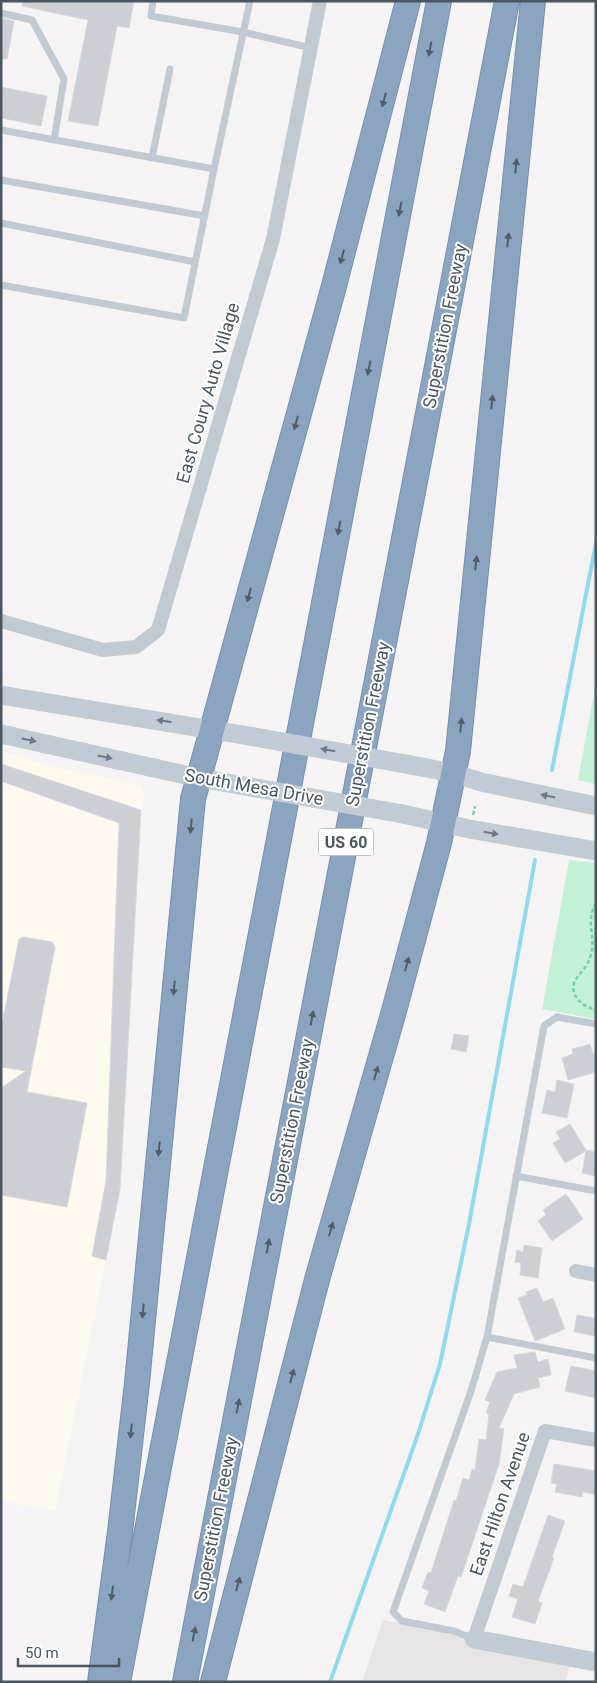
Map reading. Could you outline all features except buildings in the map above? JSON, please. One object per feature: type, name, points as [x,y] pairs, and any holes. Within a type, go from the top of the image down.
[{"type":"highway","points":[[100,1682],[122,1523],[138,1373],[193,800],[334,286],[408,1]]},
{"type":"highway","points":[[118,1682],[439,1]]},
{"type":"highway","name":"Superstition Freeway","points":[[185,1682],[507,1]]},
{"type":"highway","points":[[213,1682],[318,1276],[394,1011],[443,824],[458,751],[533,1]]},
{"type":"main road","points":[[1,695],[212,729],[411,765],[596,806]]},
{"type":"main road","name":"South Mesa Drive","points":[[1,734],[199,778],[596,851]]},
{"type":"main road","points":[[474,1639],[596,1662]]},
{"type":"street","name":"East Coury Auto Village","points":[[1,621],[103,650],[136,647],[158,630],[273,239],[320,1]]},
{"type":"street","points":[[576,1271],[596,1275]]},
{"type":"street","name":"East Hilton Avenue","points":[[474,1639],[545,1431],[596,1440]]},
{"type":"lane","points":[[153,1],[150,16],[243,32],[311,48]]},
{"type":"lane","points":[[1,285],[184,318],[250,1]]},
{"type":"lane","points":[[1,13],[32,20],[64,79],[54,140]]},
{"type":"lane","points":[[152,158],[170,68]]},
{"type":"lane","points":[[1,130],[214,169]]},
{"type":"lane","points":[[1,180],[205,216]]},
{"type":"lane","points":[[1,223],[196,262]]},
{"type":"lane","points":[[474,1639],[454,1630],[402,1621],[393,1612],[471,1391],[487,1337],[544,1026],[557,1017],[596,1024]]},
{"type":"lane","points":[[516,1176],[596,1191]]},
{"type":"lane","points":[[487,1337],[596,1358]]},
{"type":"path","points":[[596,903],[592,910],[590,921],[592,946],[590,958],[576,978],[574,988],[575,995],[579,1001],[596,1010]]},
{"type":"shaded area","points":[[1,751],[55,767],[143,786],[120,1189],[55,1511],[1,1501]]},
{"type":"shaded area","points":[[383,1620],[571,1658],[566,1682],[362,1682]]},
{"type":"green space","points":[[596,683],[596,784],[578,780]]},
{"type":"green space","points":[[569,860],[596,863],[596,1019],[542,1009]]},
{"type":"waterway","points":[[552,770],[596,543]]},
{"type":"waterway","points":[[330,1682],[418,1434],[440,1364],[469,1224],[535,860]]}]
